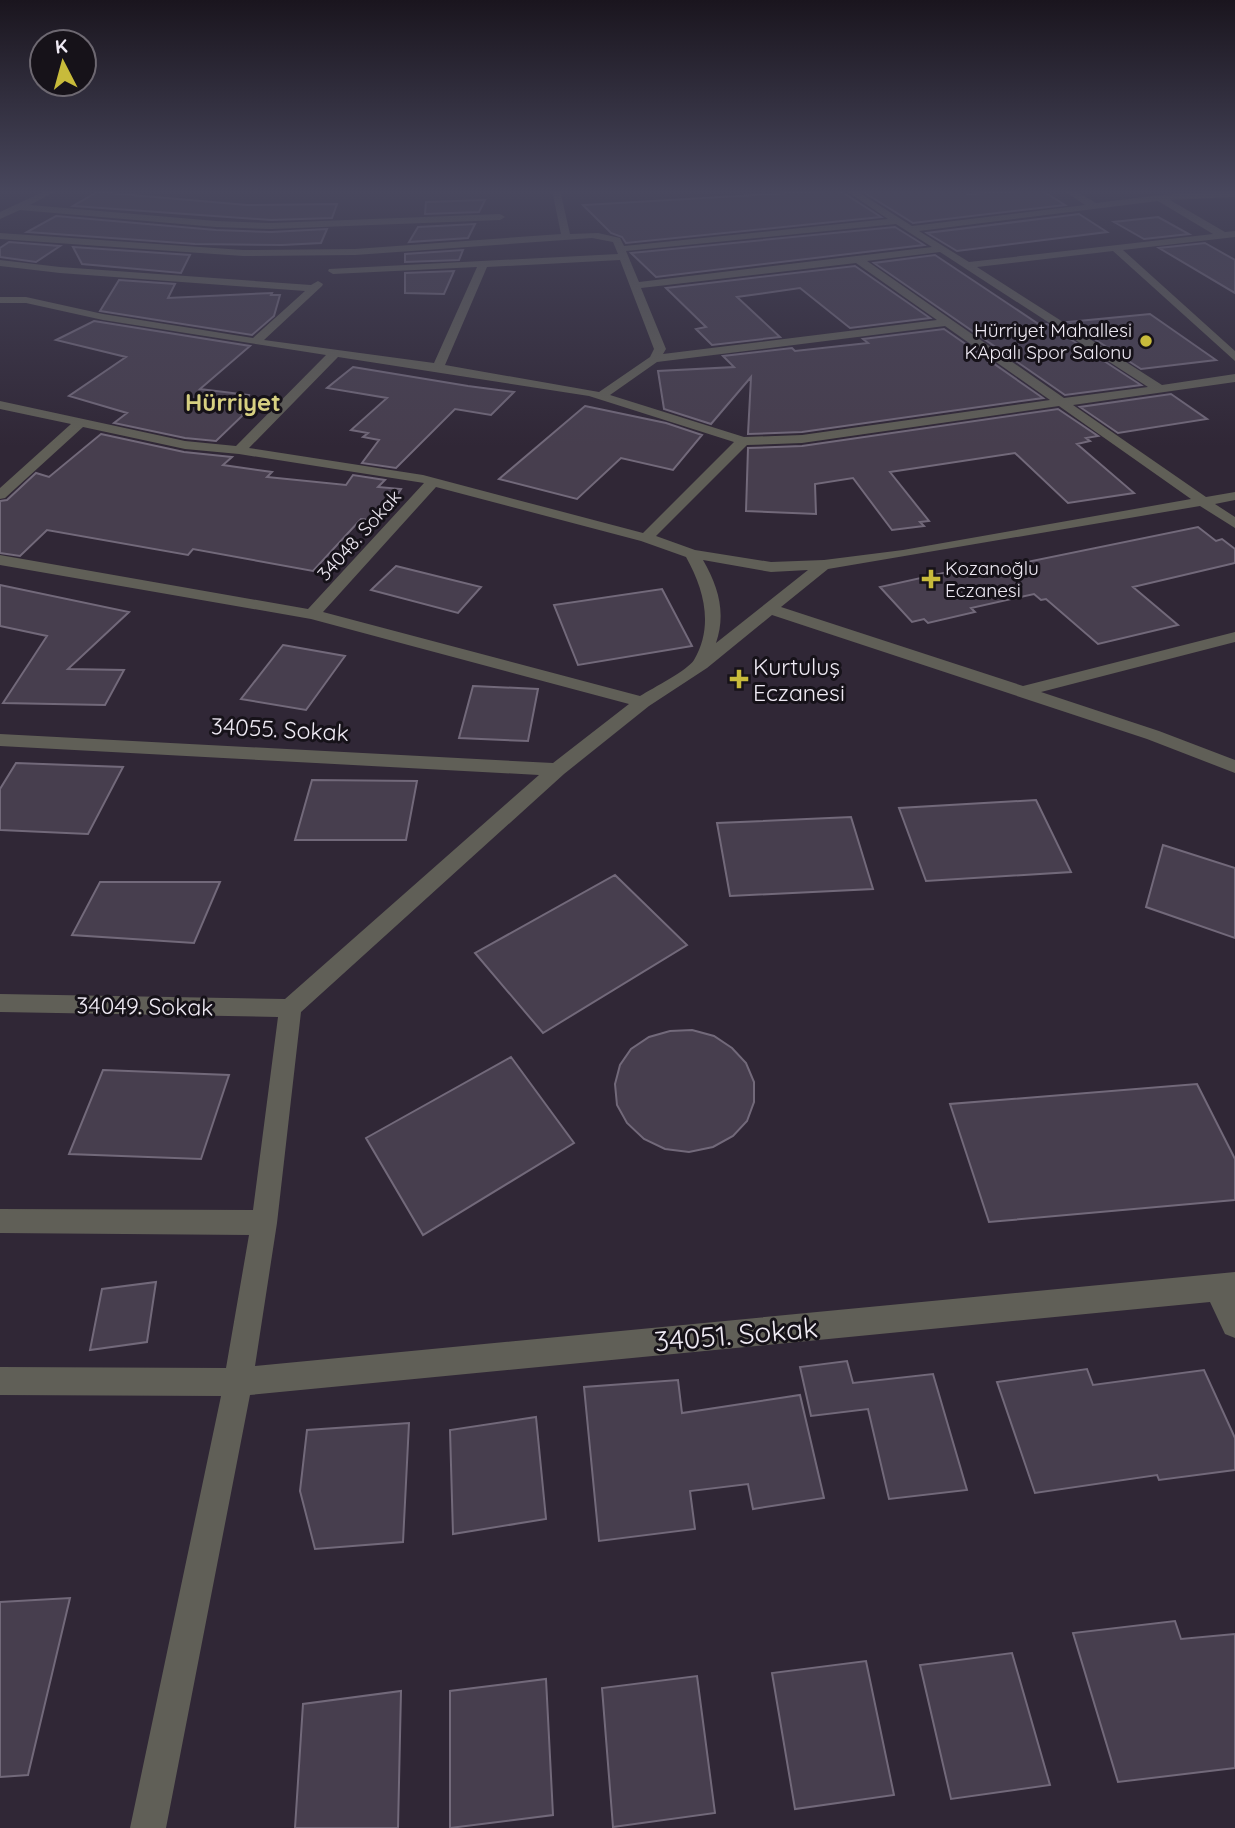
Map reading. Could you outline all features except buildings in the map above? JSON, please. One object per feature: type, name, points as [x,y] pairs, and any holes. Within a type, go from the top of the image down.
[{"type":"street","points":[[1,299],[40,275]]},
{"type":"street","points":[[137,275],[313,288]]},
{"type":"street","points":[[256,342],[328,275]]},
{"type":"street","points":[[438,367],[478,275]]},
{"type":"street","points":[[601,396],[653,359],[660,349],[631,275]]},
{"type":"street","points":[[635,286],[723,275]]},
{"type":"street","points":[[880,275],[1235,524]]},
{"type":"street","points":[[984,275],[1159,388]]},
{"type":"street","points":[[1145,275],[1235,357]]},
{"type":"street","points":[[1,299],[26,300],[103,317],[256,342],[438,367],[601,396],[743,441],[802,439],[1235,378]]},
{"type":"street","points":[[653,359],[947,322]]},
{"type":"street","points":[[239,450],[335,352]]},
{"type":"street","points":[[0,405],[185,445],[239,450],[433,481],[646,538],[692,554],[771,567],[824,565],[904,554],[1235,496]]},
{"type":"street","points":[[0,495],[79,424]]},
{"type":"street","points":[[646,538],[743,441]]},
{"type":"street","name":"34048. Sokak","points":[[312,614],[433,481]]},
{"type":"street","points":[[692,554],[707,581],[715,623],[701,664]]},
{"type":"street","points":[[0,560],[312,614],[643,702]]},
{"type":"street","points":[[148,1828],[238,1381],[264,1223],[290,1008],[557,770],[643,702],[701,664],[824,565]]},
{"type":"street","points":[[771,609],[1153,735],[1235,767]]},
{"type":"street","points":[[1021,692],[1235,638]]},
{"type":"street","name":"34055. Sokak","points":[[0,740],[557,770]]},
{"type":"street","name":"34049. Sokak","points":[[0,1003],[290,1008]]},
{"type":"street","points":[[0,1221],[264,1223]]},
{"type":"street","points":[[1226,1287],[1235,1324]]},
{"type":"street","name":"34051. Sokak","points":[[0,1381],[238,1381],[1226,1287]]},
{"type":"place","name":"Hürriyet Mahallesi KApalı Spor Salonu","points":[[1146,341]]},
{"type":"place","name":"Kozanoğlu Eczanesi","points":[[931,579]]},
{"type":"place","name":"Kurtuluş Eczanesi","points":[[739,679]]},
{"type":"district","name":"Hürriyet","points":[[233,402]]}]
